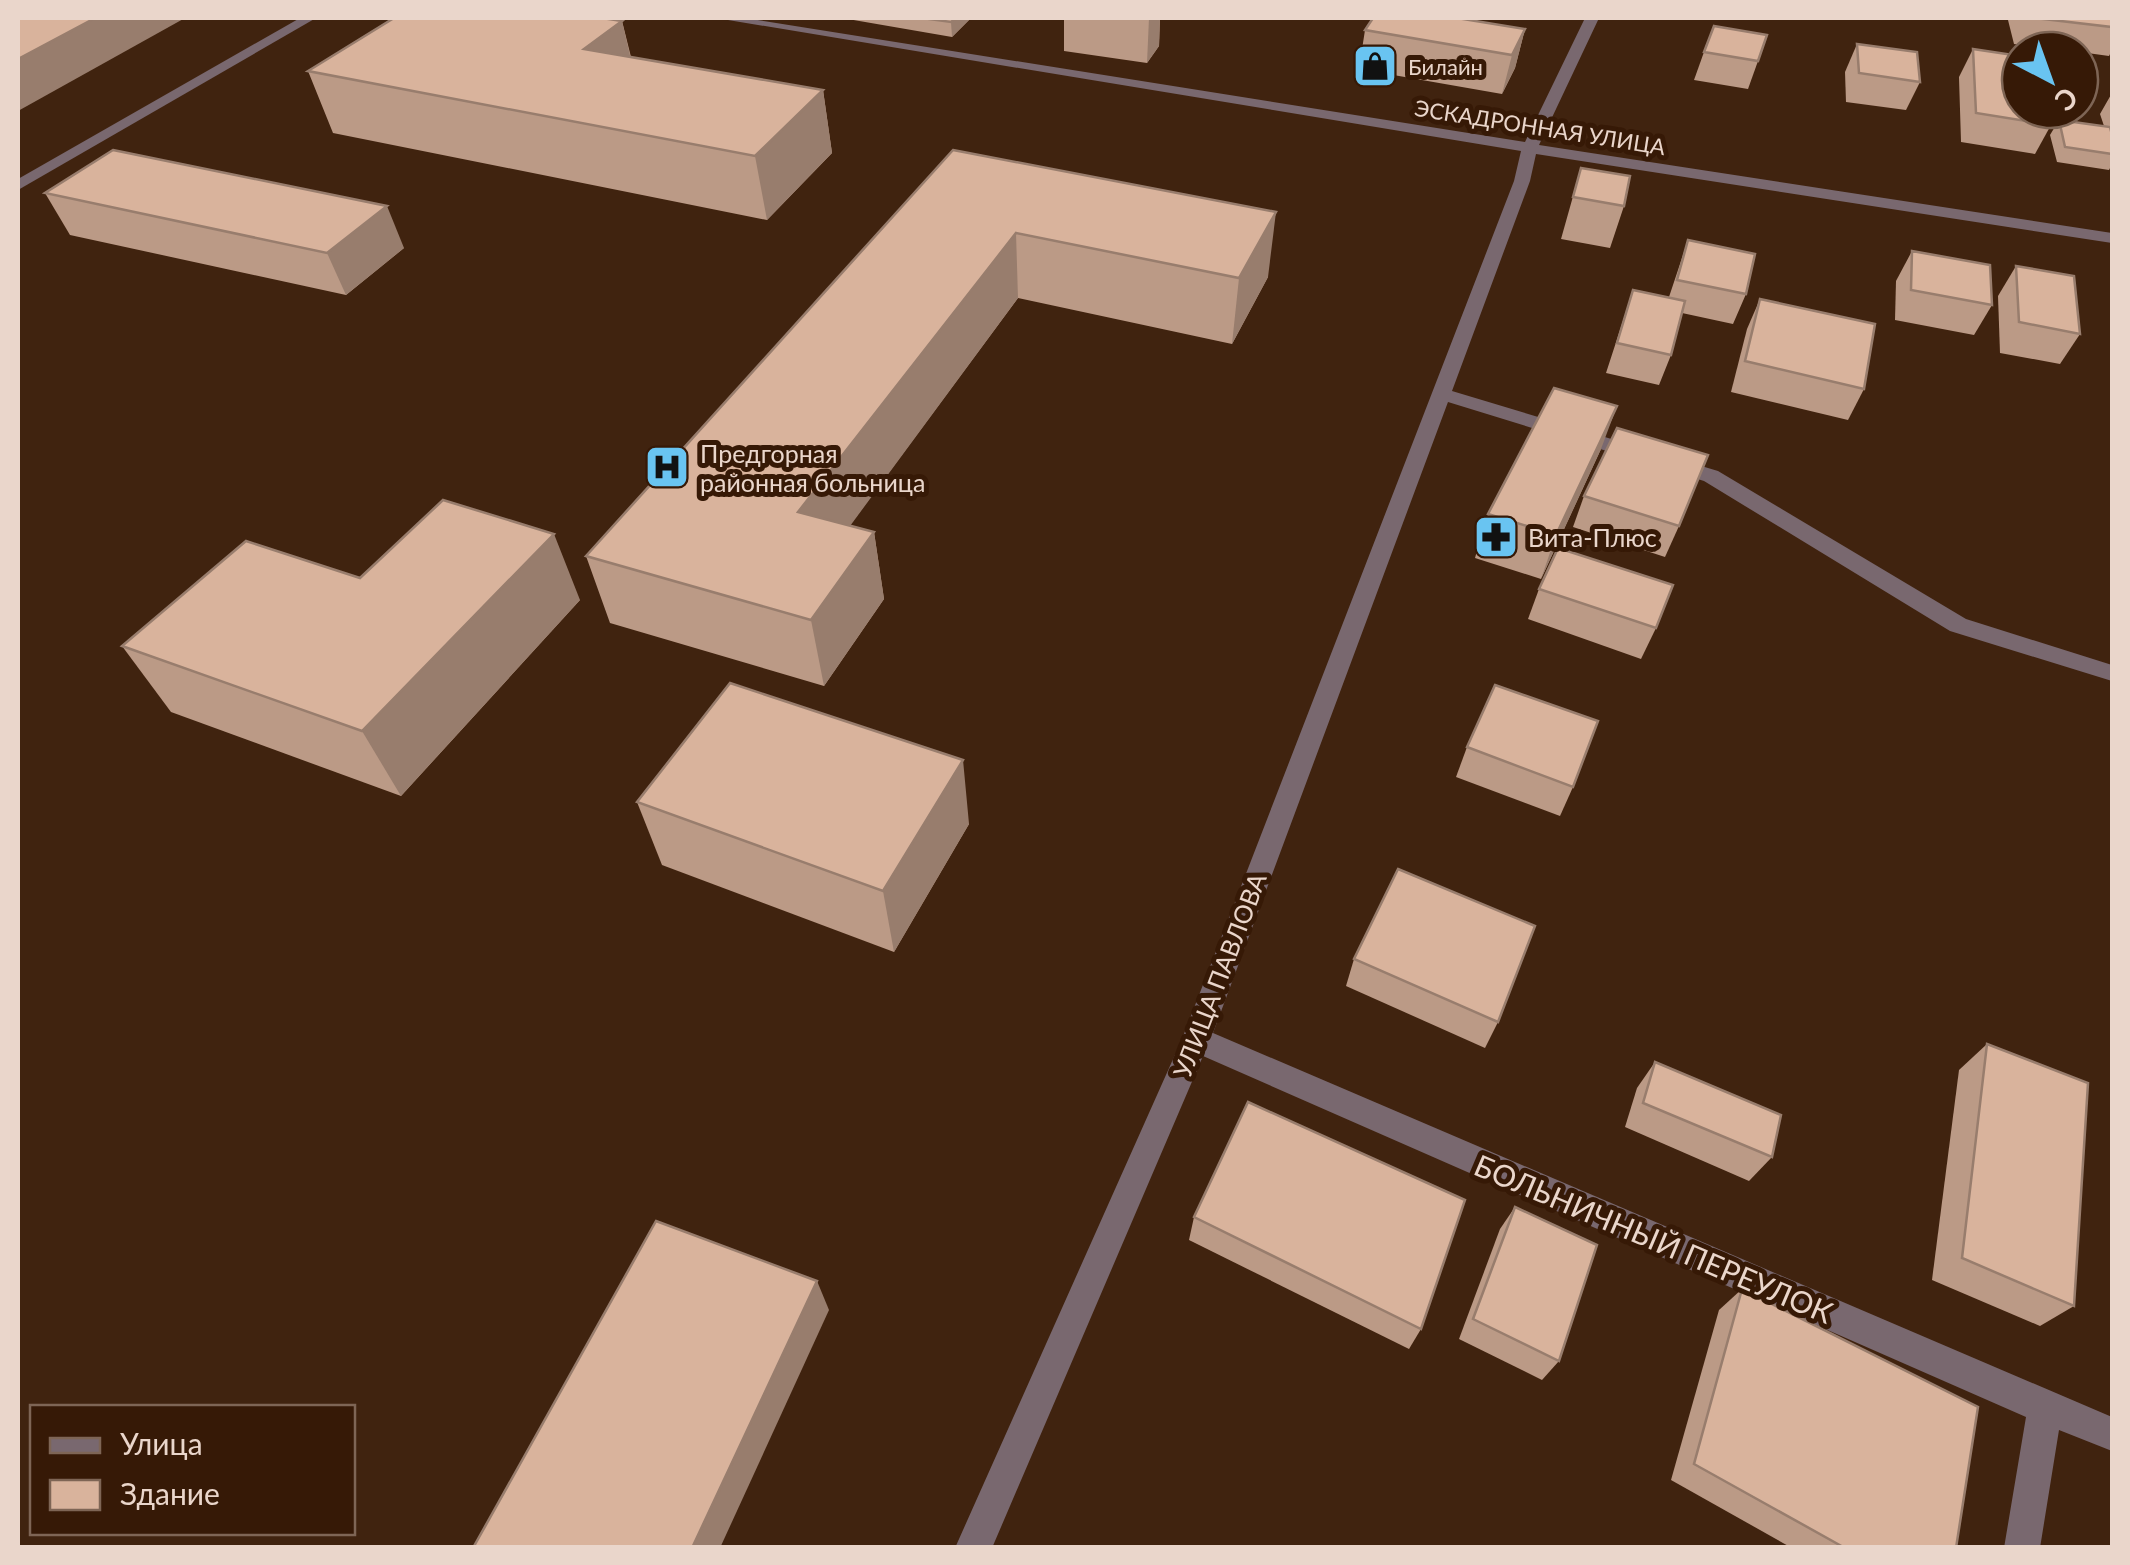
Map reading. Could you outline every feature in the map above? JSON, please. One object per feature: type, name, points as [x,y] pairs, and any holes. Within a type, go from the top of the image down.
[{"type":"street","points":[[18,184],[309,18]]},
{"type":"street","name":"ЭСКАДРОННАЯ УЛИЦА","points":[[723,18],[2112,238]]},
{"type":"street","name":"УЛИЦА ПАВЛОВА","points":[[973,1548],[1196,1040],[1522,181],[1530,148],[1592,18]]},
{"type":"street","points":[[1439,393],[1710,476],[1958,625],[2112,673]]},
{"type":"street","name":"БОЛЬНИЧНЫЙ ПЕРЕУЛОК","points":[[1196,1040],[2112,1434]]},
{"type":"street","points":[[2022,1548],[2045,1408]]},
{"type":"building","points":[[18,18],[95,18],[18,59]]},
{"type":"building","points":[[394,18],[622,21],[584,49],[823,90],[755,156],[308,71]]},
{"type":"building","points":[[922,18],[956,18],[951,22]]},
{"type":"building","points":[[1373,18],[1457,18],[1525,29],[1512,55],[1365,30]]},
{"type":"building","points":[[2035,18],[2112,18],[2112,27]]},
{"type":"building","points":[[1714,26],[1767,35],[1758,61],[1704,52]]},
{"type":"building","points":[[1857,44],[1917,52],[1920,82],[1859,73]]},
{"type":"building","points":[[1973,49],[2000,53],[2000,117],[1976,113]]},
{"type":"building","points":[[2110,127],[2112,154],[2065,147],[2061,130]]},
{"type":"building","points":[[113,150],[387,206],[327,253],[45,193]]},
{"type":"building","points":[[953,150],[1276,212],[1239,278],[1016,233],[798,512],[874,532],[811,620],[586,556]]},
{"type":"building","points":[[1581,168],[1630,176],[1624,206],[1573,197]]},
{"type":"building","points":[[1688,240],[1755,254],[1746,294],[1677,280]]},
{"type":"building","points":[[1912,251],[1990,265],[1992,305],[1911,290]]},
{"type":"building","points":[[2016,266],[2074,276],[2080,334],[2019,322]]},
{"type":"building","points":[[1633,290],[1685,301],[1671,355],[1617,343]]},
{"type":"building","points":[[1760,299],[1875,324],[1864,389],[1745,361]]},
{"type":"building","points":[[1554,388],[1617,406],[1556,535],[1488,514]]},
{"type":"building","points":[[1617,428],[1708,455],[1679,526],[1584,496]]},
{"type":"building","points":[[443,500],[554,534],[362,731],[122,646],[246,541],[360,578]]},
{"type":"building","points":[[1558,548],[1673,585],[1656,628],[1539,589]]},
{"type":"building","points":[[730,683],[963,760],[883,891],[637,802]]},
{"type":"building","points":[[1495,685],[1598,721],[1573,787],[1467,747]]},
{"type":"building","points":[[1398,869],[1535,926],[1498,1022],[1354,959]]},
{"type":"building","points":[[1987,1044],[2088,1083],[2074,1306],[1962,1258]]},
{"type":"building","points":[[1655,1062],[1781,1115],[1772,1157],[1643,1103]]},
{"type":"building","points":[[1248,1102],[1465,1200],[1421,1329],[1194,1217]]},
{"type":"building","points":[[1515,1207],[1597,1245],[1559,1361],[1473,1319]]},
{"type":"building","points":[[656,1221],[817,1281],[692,1548],[473,1548]]},
{"type":"building","points":[[1742,1289],[1978,1407],[1956,1548],[1845,1548],[1694,1464]]},
{"type":"place","name":"Билайн","points":[[1375,66]]},
{"type":"place","name":"Предгорная районная больница","points":[[667,467]]},
{"type":"place","name":"Вита-Плюс","points":[[1496,537]]}]
